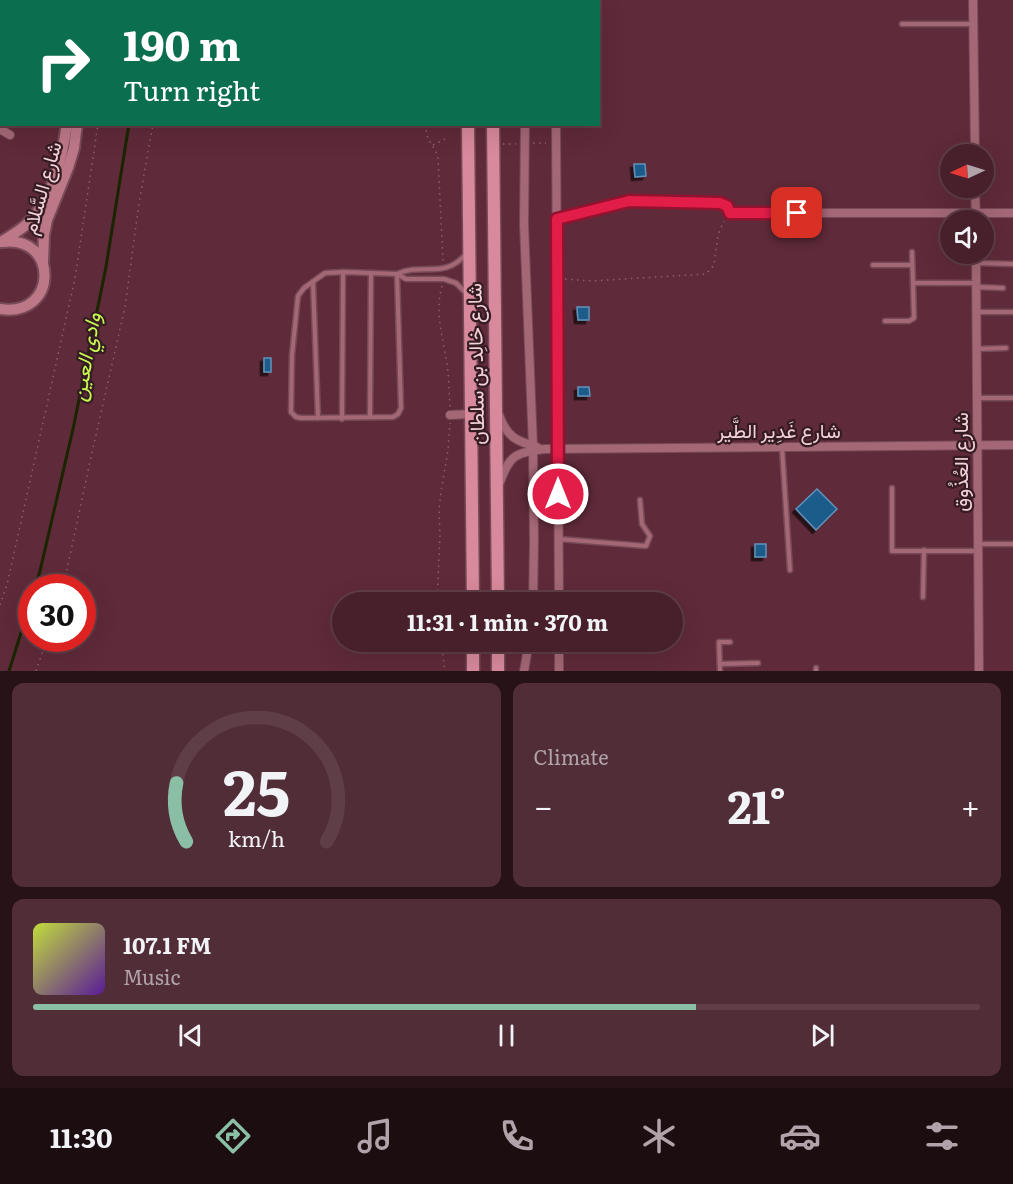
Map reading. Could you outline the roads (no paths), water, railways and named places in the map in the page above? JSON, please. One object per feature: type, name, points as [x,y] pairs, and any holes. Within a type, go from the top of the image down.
[{"type":"main road","name":"شارع خالِد بن سلطان","points":[[468,126],[473,592]]},
{"type":"main road","name":"شارع خالِد بن سلطان","points":[[493,126],[498,592]]},
{"type":"main road","points":[[473,652],[473,671]]},
{"type":"main road","points":[[498,652],[498,671]]},
{"type":"street","points":[[973,0],[975,144]]},
{"type":"street","name":"شارع السَّلام","points":[[0,242],[30,222],[39,210],[60,163],[67,126]]},
{"type":"street","name":"شارع السَّلام","points":[[5,310],[22,309],[32,303],[44,284],[44,235],[47,220],[68,168],[77,126]]},
{"type":"street","points":[[525,126],[524,224],[533,448],[533,592]]},
{"type":"street","points":[[556,126],[559,592]]},
{"type":"street","points":[[0,129],[10,135]]},
{"type":"street","points":[[730,213],[940,216]]},
{"type":"street","points":[[994,215],[1013,213]]},
{"type":"street","points":[[0,242],[11,240],[30,246],[43,262]]},
{"type":"street","name":"شارع العُذُوق","points":[[976,264],[979,671]]},
{"type":"street","points":[[0,319],[5,310]]},
{"type":"street","points":[[495,405],[503,427],[510,435],[533,448]]},
{"type":"street","points":[[450,415],[471,414]]},
{"type":"street","name":"شارع غَدِير الطَّير","points":[[497,488],[509,462],[515,456],[533,448],[544,450],[1013,445]]},
{"type":"street","points":[[524,671],[527,652]]},
{"type":"street","points":[[559,652],[559,671]]},
{"type":"lane","points":[[902,24],[974,24]]},
{"type":"lane","points":[[557,219],[635,201],[720,203],[727,206],[730,213]]},
{"type":"lane","points":[[397,274],[405,270],[443,269],[457,263],[469,248]]},
{"type":"lane","points":[[885,321],[909,321],[914,318],[912,252]]},
{"type":"lane","points":[[994,263],[1013,264]]},
{"type":"lane","points":[[873,265],[912,266]]},
{"type":"lane","points":[[342,419],[343,272]]},
{"type":"lane","points":[[397,274],[401,408],[398,414],[393,417],[342,419],[296,417],[291,412],[292,355],[298,296],[304,288],[325,273],[397,274],[406,279],[444,279],[456,283],[470,298]]},
{"type":"lane","points":[[370,417],[371,273]]},
{"type":"lane","points":[[313,282],[318,418]]},
{"type":"lane","points":[[913,283],[1003,288]]},
{"type":"lane","points":[[976,312],[1013,312]]},
{"type":"lane","points":[[977,349],[1006,348]]},
{"type":"lane","points":[[977,398],[1013,398]]},
{"type":"lane","points":[[782,447],[790,570]]},
{"type":"lane","points":[[892,488],[892,551],[978,548],[1013,544]]},
{"type":"lane","points":[[558,539],[646,546],[650,536],[642,524],[640,500]]},
{"type":"lane","points":[[923,597],[924,550]]},
{"type":"lane","points":[[720,671],[719,642],[730,642]]},
{"type":"lane","points":[[720,664],[758,663]]},
{"type":"waterway","name":"وادي العين","points":[[39,574],[73,429],[106,267],[129,126]]},
{"type":"waterway","name":"وادي العين","points":[[9,671],[18,642]]}]
